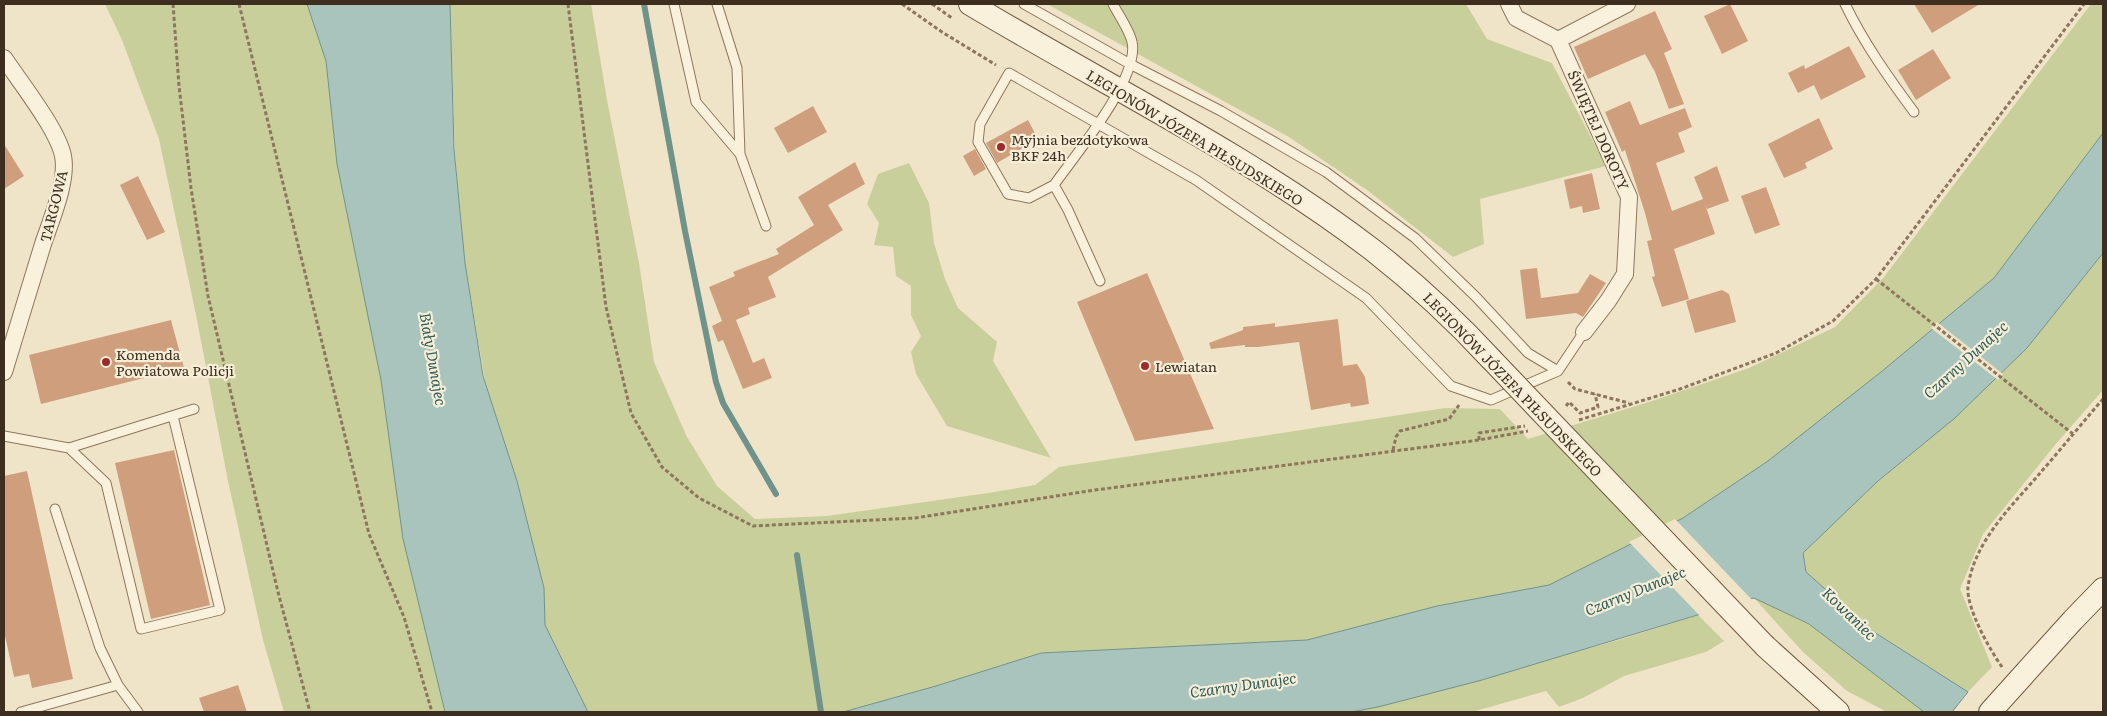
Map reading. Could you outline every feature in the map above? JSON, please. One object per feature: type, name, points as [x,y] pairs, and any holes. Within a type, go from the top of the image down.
[{"type":"street","name":"LEGIONÓW JÓZEFA PIŁSUDSKIEGO","points":[[970,4],[1233,157],[1317,210],[1358,239],[1422,291],[1491,359],[1765,646],[1809,688],[1840,711]]},
{"type":"street","points":[[1509,4],[1516,18],[1558,40],[1627,4]]},
{"type":"street","name":"ŚWIĘTEJ DOROTY","points":[[1558,40],[1629,197],[1625,274],[1608,302],[1584,332]]},
{"type":"street","name":"TARGOWA","points":[[4,58],[52,131],[59,145],[64,166],[59,192],[9,335],[4,372]]},
{"type":"street","points":[[1997,705],[2103,589]]},
{"type":"lane","points":[[674,4],[696,102],[740,154]]},
{"type":"lane","points":[[718,4],[737,68],[740,154],[766,226]]},
{"type":"lane","points":[[1024,4],[1130,64],[1221,111],[1326,172],[1414,238],[1476,297],[1528,353],[1558,372]]},
{"type":"lane","points":[[1113,4],[1132,42],[1130,64],[1118,90],[1098,124],[1054,185],[1028,198],[1008,194],[978,142],[980,124],[1009,73],[1098,124],[1196,180],[1366,298],[1451,386],[1491,400],[1558,372],[1584,332]]},
{"type":"lane","points":[[1845,4],[1862,37],[1914,112]]},
{"type":"lane","points":[[1054,185],[1068,210],[1100,281]]},
{"type":"lane","points":[[4,436],[69,448],[194,410]]},
{"type":"lane","points":[[69,448],[106,483],[141,629],[220,610],[174,416]]},
{"type":"lane","points":[[55,509],[100,648],[118,685],[138,712]]},
{"type":"lane","points":[[21,712],[118,685]]},
{"type":"path","points":[[173,4],[179,86],[191,188],[208,296],[278,592],[310,712]]},
{"type":"path","points":[[238,4],[369,534],[404,617],[432,712]]},
{"type":"path","points":[[568,4],[606,307],[631,413],[662,467],[699,498],[753,526],[915,518],[1095,490],[1479,440],[1530,430]]},
{"type":"path","points":[[902,4],[942,32],[1009,73]]},
{"type":"path","points":[[1574,421],[1680,389],[1776,353],[1833,321],[1876,278],[2084,4]]},
{"type":"path","points":[[1876,278],[2073,434]]},
{"type":"path","points":[[1558,372],[1575,389],[1630,403]]},
{"type":"path","points":[[1393,450],[1396,437],[1400,431],[1449,419],[1468,392]]},
{"type":"path","points":[[1565,407],[1570,402],[1580,413],[1598,407],[1595,394]]},
{"type":"path","points":[[2006,671],[1996,658],[1984,635],[1971,606],[1968,588],[1983,546],[1997,521],[2103,399]]},
{"type":"path","points":[[1479,440],[1479,433],[1528,426]]},
{"type":"green space","points":[[105,4],[307,4],[326,61],[337,164],[381,380],[403,539],[445,712],[284,712],[263,640],[228,481],[159,139],[122,40]]},
{"type":"green space","points":[[450,4],[591,4],[607,100],[639,263],[654,362],[687,437],[717,486],[755,519],[827,516],[988,493],[1035,485],[1059,467],[1445,408],[1500,409],[1528,439],[1652,401],[1749,368],[1835,327],[1884,277],[2091,4],[2103,4],[2103,133],[1994,278],[1881,372],[1768,461],[1683,518],[1549,585],[1437,606],[1307,640],[1041,653],[936,686],[843,712],[588,712],[545,625],[544,588],[517,481],[485,381],[465,262],[455,154]]},
{"type":"green space","points":[[1047,4],[1466,4],[1487,39],[1552,63],[1606,166],[1480,199],[1484,244],[1453,257],[1367,190],[1289,137]]},
{"type":"green space","points":[[909,163],[929,203],[934,243],[945,279],[958,308],[997,342],[993,361],[1051,458],[947,426],[916,374],[911,352],[921,336],[911,315],[911,286],[896,276],[893,247],[874,245],[879,223],[867,204],[878,174]]},
{"type":"green space","points":[[2103,253],[2103,390],[2055,445],[1983,534],[1960,589],[1992,667],[1968,692],[1872,630],[1806,572],[1803,553],[1875,484],[1955,418],[2027,348]]},
{"type":"green space","points":[[1754,598],[1809,624],[1924,712],[1887,712],[1847,691],[1803,652]]},
{"type":"green space","points":[[1698,615],[1724,641],[1706,652],[1624,676],[1583,698],[1559,707],[1546,691],[1472,712],[1351,712],[1378,707],[1622,639]]},
{"type":"water","name":"Biały Dunajec","points":[[307,4],[450,4],[454,149],[465,263],[483,376],[517,481],[544,588],[545,625],[588,712],[445,712],[403,539],[381,380],[337,164],[326,61]]},
{"type":"water","points":[[2103,133],[2103,253],[2027,348],[1955,418],[1878,481],[1803,553],[1806,572],[1871,630],[1968,692],[1952,712],[1924,712],[1809,624],[1754,598],[1482,680],[1378,707],[1351,712],[843,712],[936,686],[1041,653],[1307,640],[1437,606],[1549,585],[1683,518],[1768,461],[1881,372],[1994,278]]},
{"type":"pier","points":[[1937,322],[2003,374],[1998,380],[1931,328]]},
{"type":"pier","points":[[1675,519],[1753,601],[1701,617],[1629,542]]},
{"type":"building","points":[[1730,4],[1748,41],[1722,54],[1704,16]]},
{"type":"building","points":[[1914,4],[1980,4],[1932,33]]},
{"type":"building","points":[[1655,11],[1672,49],[1664,53],[1684,104],[1669,109],[1655,72],[1645,54],[1588,79],[1574,47]]},
{"type":"building","points":[[1849,46],[1866,77],[1821,100],[1814,85],[1798,93],[1788,73],[1804,65],[1805,69]]},
{"type":"building","points":[[1933,49],[1951,78],[1916,100],[1898,70]]},
{"type":"building","points":[[1630,101],[1640,125],[1685,108],[1692,127],[1678,133],[1685,152],[1656,163],[1672,211],[1703,199],[1694,177],[1717,166],[1729,201],[1707,209],[1705,204],[1715,234],[1674,249],[1689,299],[1662,307],[1652,277],[1655,276],[1647,241],[1652,240],[1645,213],[1625,150],[1622,152],[1605,112]]},
{"type":"building","points":[[813,106],[827,132],[788,153],[774,128]]},
{"type":"building","points":[[1819,118],[1833,149],[1805,163],[1807,168],[1784,178],[1768,144]]},
{"type":"building","name":"Myjnia bezdotykowa BKF 24h","points":[[1028,120],[1038,139],[997,163],[986,143]]},
{"type":"building","points":[[4,144],[24,176],[4,189]]},
{"type":"building","points":[[975,149],[986,169],[974,176],[963,156]]},
{"type":"building","points":[[855,162],[865,184],[828,205],[843,230],[768,277],[776,297],[748,308],[750,314],[736,320],[753,363],[764,358],[772,378],[743,389],[723,340],[718,342],[712,326],[722,321],[709,287],[735,276],[733,272],[779,254],[776,249],[814,225],[798,197]]},
{"type":"building","points":[[1592,173],[1600,209],[1583,213],[1582,206],[1570,209],[1564,180]]},
{"type":"building","points":[[138,176],[165,232],[147,240],[120,185]]},
{"type":"building","points":[[1766,187],[1780,225],[1755,234],[1741,196]]},
{"type":"building","points":[[1537,268],[1541,298],[1578,293],[1590,274],[1606,283],[1583,317],[1576,313],[1526,319],[1520,270]]},
{"type":"building","name":"Lewiatan","points":[[1147,273],[1214,429],[1135,441],[1077,302]]},
{"type":"building","points":[[1722,290],[1729,294],[1736,322],[1695,333],[1686,301]]},
{"type":"building","points":[[1338,319],[1343,366],[1357,364],[1365,377],[1369,404],[1351,407],[1350,403],[1311,410],[1299,342],[1258,347],[1245,347],[1245,345],[1211,349],[1209,343],[1243,330],[1243,327],[1275,323],[1275,327]]},
{"type":"building","name":"Komenda Powiatowa Policji","points":[[171,320],[184,368],[41,404],[29,355]]},
{"type":"building","points":[[174,450],[210,605],[151,619],[115,463]]},
{"type":"building","points":[[27,471],[73,679],[32,688],[29,674],[14,677],[4,631],[4,476]]},
{"type":"building","points":[[238,685],[247,712],[204,712],[199,698]]},
{"type":"waterway","points":[[644,4],[685,231],[716,382],[723,403],[776,494]]},
{"type":"waterway","points":[[797,555],[821,712]]},
{"type":"place","name":"Myjnia bezdotykowa BKF 24h","points":[[1001,147]]},
{"type":"place","name":"Komenda Powiatowa Policji","points":[[106,362]]},
{"type":"place","name":"Lewiatan","points":[[1145,366]]},
{"type":"water label","name":"Czarny Dunajec","points":[[1965,359]]},
{"type":"water label","name":"Czarny Dunajec","points":[[1635,590]]},
{"type":"water label","name":"Kowaniec","points":[[1850,613]]},
{"type":"water label","name":"Czarny Dunajec","points":[[1243,684]]}]
